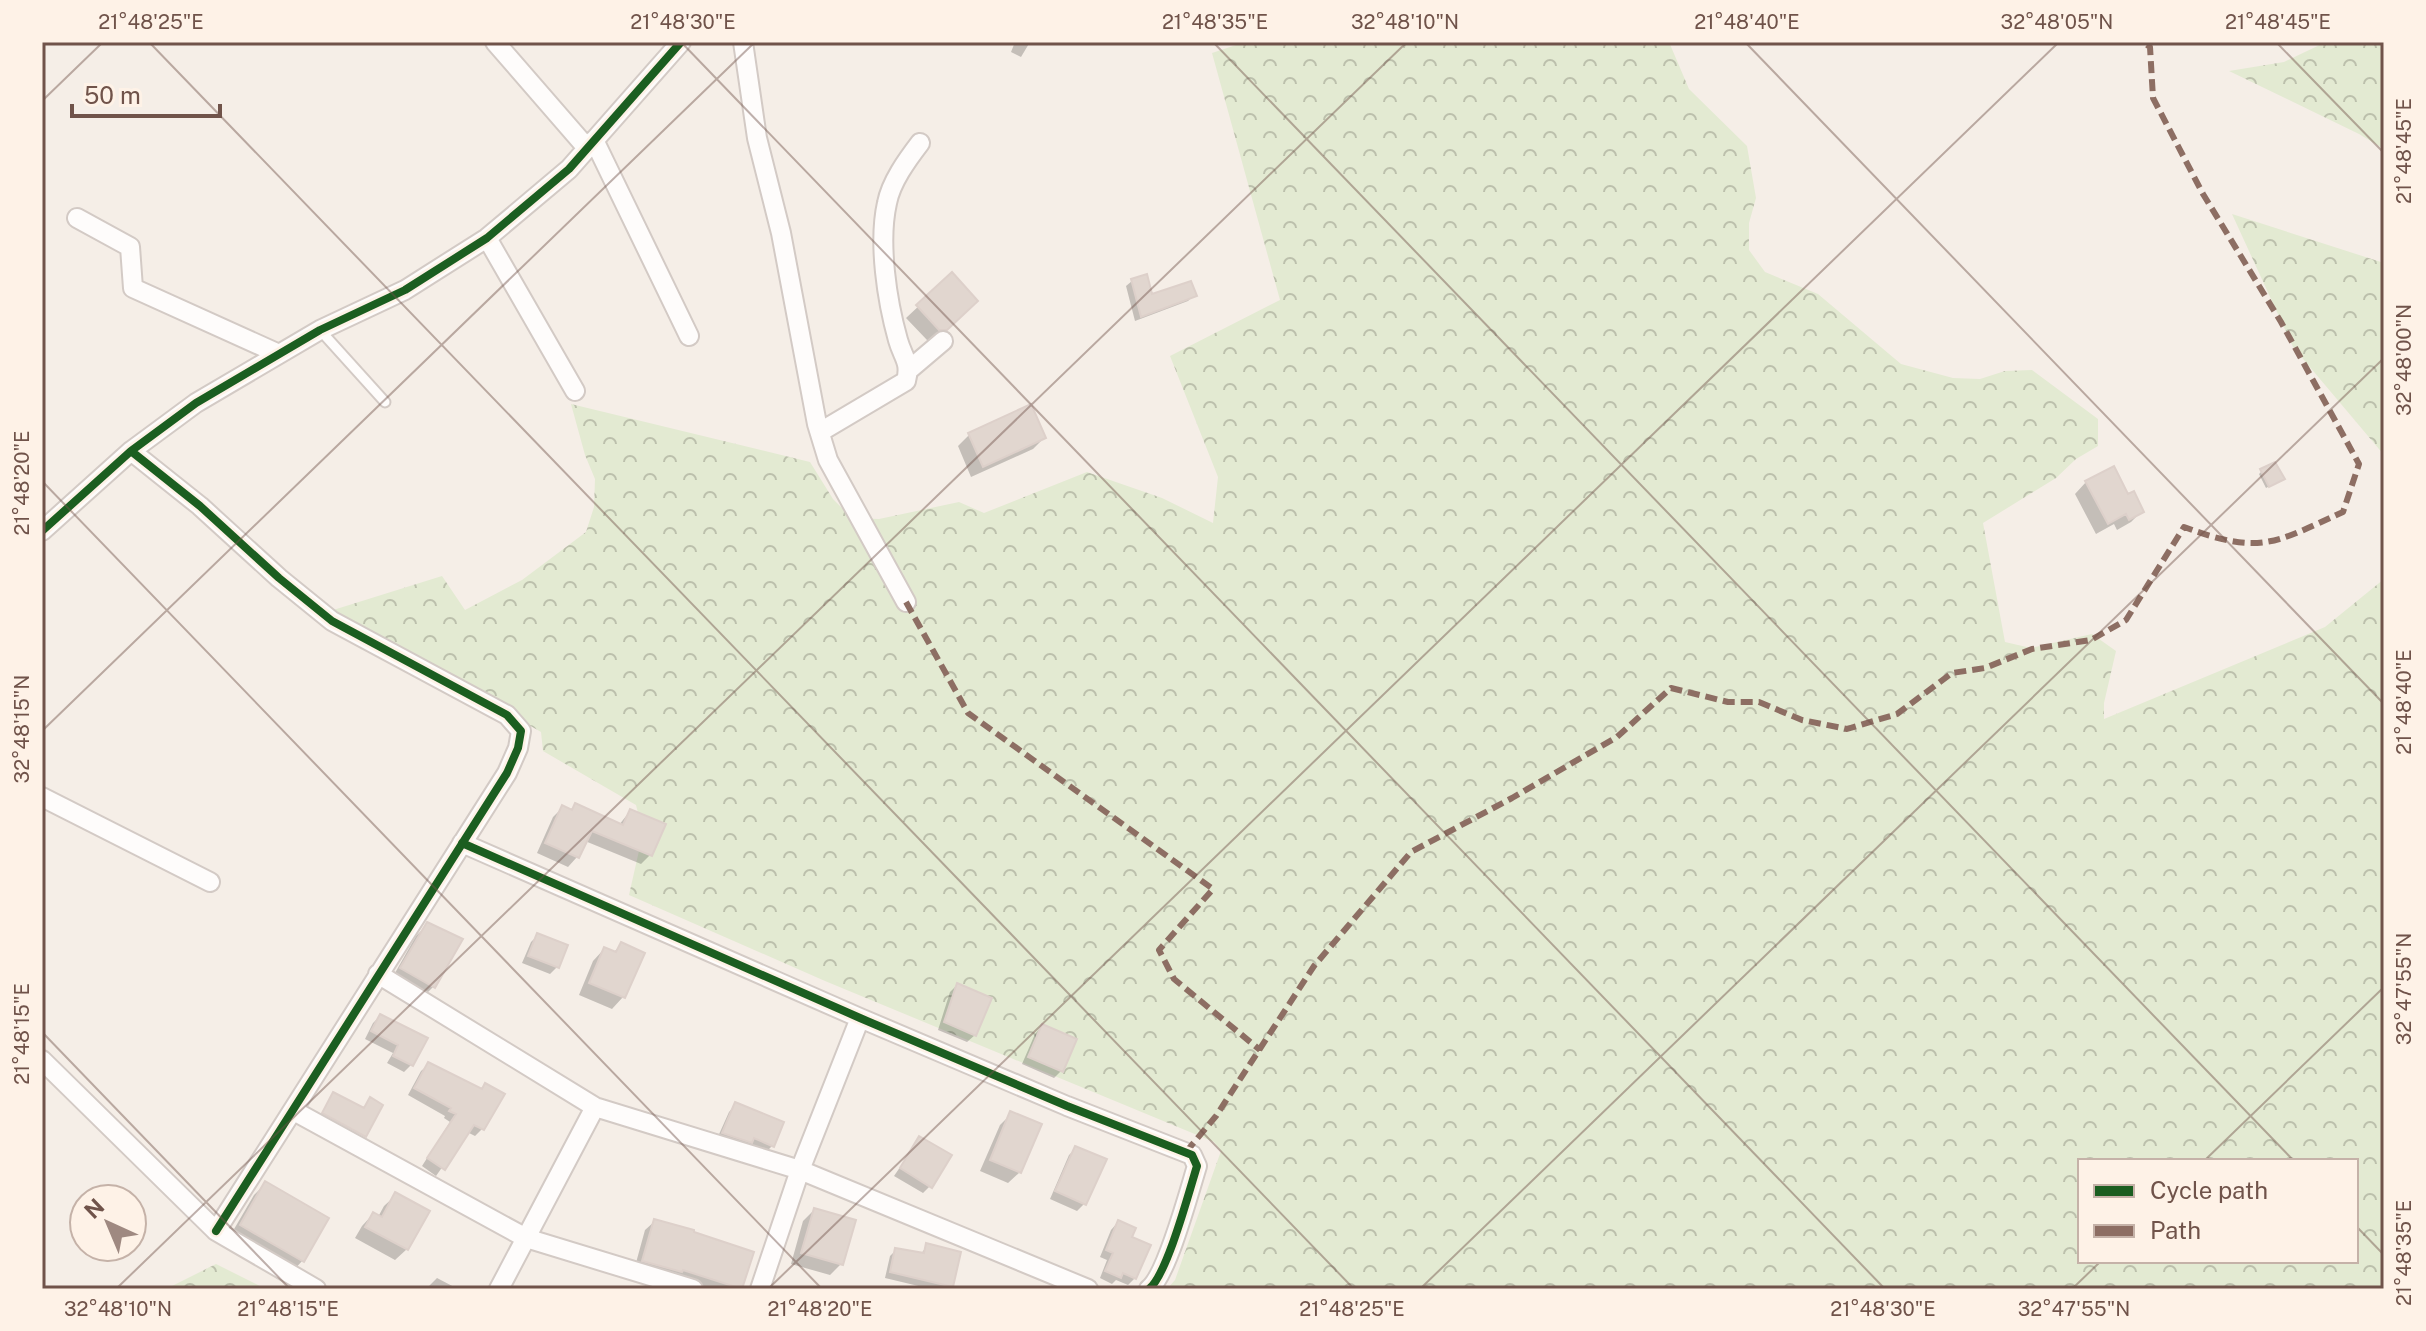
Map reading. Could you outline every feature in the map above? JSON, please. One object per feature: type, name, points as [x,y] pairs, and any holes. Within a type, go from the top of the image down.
[{"type":"street","points":[[495,42],[590,144],[689,336]]},
{"type":"street","points":[[42,531],[131,451],[196,403],[320,330],[405,290],[487,238],[542,193],[681,42]]},
{"type":"street","points":[[743,42],[757,138],[781,233],[828,460],[906,602]]},
{"type":"street","points":[[910,369],[898,341],[883,239],[887,201],[903,166],[920,143]]},
{"type":"street","points":[[77,218],[130,247],[133,288],[279,354]]},
{"type":"street","points":[[487,238],[575,391]]},
{"type":"street","points":[[820,432],[906,381],[910,369],[943,341]]},
{"type":"street","points":[[131,451],[200,506],[332,621],[507,715],[521,731],[507,773],[216,1231]]},
{"type":"street","points":[[42,797],[210,882]]},
{"type":"street","points":[[462,843],[860,1018],[1192,1155],[1197,1166],[1167,1254],[1154,1285],[1149,1289]]},
{"type":"street","points":[[378,974],[595,1107],[800,1170],[1088,1289]]},
{"type":"street","points":[[760,1289],[800,1170],[860,1018]]},
{"type":"street","points":[[42,1060],[216,1231],[316,1289]]},
{"type":"street","points":[[499,1289],[595,1107]]},
{"type":"street","points":[[294,1111],[526,1238],[693,1289]]},
{"type":"lane","points":[[320,330],[385,402]]},
{"type":"green space","points":[[1245,42],[1669,42],[1689,89],[1747,146],[1756,198],[1749,223],[1749,250],[1765,272],[1818,294],[1901,364],[1953,378],[1980,379],[2005,371],[2032,370],[2098,419],[2098,446],[2076,459],[2056,478],[1983,523],[2005,642],[2031,648],[2092,634],[2116,651],[2104,703],[2104,719],[2325,627],[2384,579],[2384,1289],[1167,1289],[1175,1280],[1221,1151],[1214,1142],[825,981],[629,895],[643,833],[636,805],[543,751],[541,732],[330,611],[442,576],[465,610],[522,580],[586,532],[594,507],[595,479],[571,404],[810,462],[833,499],[852,518],[879,519],[959,502],[984,513],[1087,472],[1162,498],[1213,523],[1218,477],[1170,356],[1280,300],[1212,53]]},
{"type":"green space","points":[[2326,42],[2384,42],[2384,149],[2229,71],[2284,62]]},
{"type":"green space","points":[[2232,214],[2384,263],[2384,455],[2293,347]]},
{"type":"green space","points":[[216,1264],[266,1289],[166,1289]]},
{"type":"building","points":[[952,272],[978,301],[947,330],[939,330],[916,305]]},
{"type":"building","points":[[1147,274],[1152,294],[1191,281],[1197,296],[1141,317],[1131,279]]},
{"type":"building","points":[[1031,404],[1046,438],[983,467],[968,433]]},
{"type":"building","points":[[2275,462],[2285,479],[2269,487],[2260,469]]},
{"type":"building","points":[[2114,466],[2128,494],[2134,491],[2144,512],[2129,520],[2126,514],[2108,524],[2085,481]]},
{"type":"building","points":[[575,803],[623,825],[630,809],[666,824],[652,856],[592,831],[579,858],[545,843],[562,805],[572,810]]},
{"type":"building","points":[[427,922],[463,939],[435,988],[400,968]]},
{"type":"building","points":[[537,933],[568,945],[559,968],[528,956]]},
{"type":"building","points":[[621,942],[645,953],[625,998],[589,983],[604,947],[616,952]]},
{"type":"building","points":[[957,983],[992,998],[976,1036],[944,1022]]},
{"type":"building","points":[[380,1014],[428,1038],[413,1066],[393,1056],[398,1045],[371,1031]]},
{"type":"building","points":[[1042,1024],[1077,1039],[1063,1072],[1028,1057]]},
{"type":"building","points":[[428,1062],[482,1089],[485,1083],[505,1094],[484,1130],[474,1125],[445,1170],[427,1158],[456,1114],[449,1111],[451,1108],[414,1088]]},
{"type":"building","points":[[333,1092],[364,1108],[370,1097],[383,1105],[366,1137],[322,1113]]},
{"type":"building","points":[[735,1102],[784,1122],[774,1147],[754,1138],[752,1143],[722,1133]]},
{"type":"building","points":[[1010,1111],[1042,1124],[1021,1173],[990,1160]]},
{"type":"building","points":[[919,1136],[952,1155],[932,1188],[900,1168]]},
{"type":"building","points":[[1075,1146],[1107,1159],[1086,1205],[1055,1191]]},
{"type":"building","points":[[265,1181],[329,1218],[304,1262],[240,1225]]},
{"type":"building","points":[[395,1192],[430,1211],[408,1250],[365,1227],[373,1212],[382,1217]]},
{"type":"building","points":[[814,1208],[856,1220],[843,1265],[801,1253]]},
{"type":"building","points":[[654,1219],[754,1252],[742,1289],[642,1261]]},
{"type":"building","points":[[1118,1220],[1136,1228],[1132,1237],[1151,1245],[1136,1279],[1123,1273],[1121,1278],[1105,1271],[1113,1253],[1106,1250]]},
{"type":"building","points":[[926,1243],[961,1252],[953,1287],[890,1272],[895,1248],[924,1253]]},
{"type":"marked path","points":[[1186,1152],[1216,1116],[1314,966],[1411,852],[1617,737],[1671,688],[1728,702],[1759,702],[1802,720],[1847,729],[1897,714],[1952,673],[1985,668],[2032,649],[2091,640],[2126,620],[2184,527],[2231,541],[2266,542],[2299,532],[2343,512],[2359,464],[2281,322],[2203,194],[2153,98],[2150,47],[2143,42]]},
{"type":"marked path","points":[[906,602],[968,713],[1213,889],[1159,950],[1174,979],[1260,1050]]},
{"type":"cycle path","points":[[42,531],[131,451],[196,403],[320,330],[405,290],[487,238],[569,169],[681,42]]},
{"type":"cycle path","points":[[131,451],[200,506],[332,621],[507,715],[521,731],[518,748],[507,773],[216,1231]]},
{"type":"cycle path","points":[[462,843],[860,1018],[1192,1155],[1197,1166],[1183,1213],[1163,1268],[1149,1289]]}]
